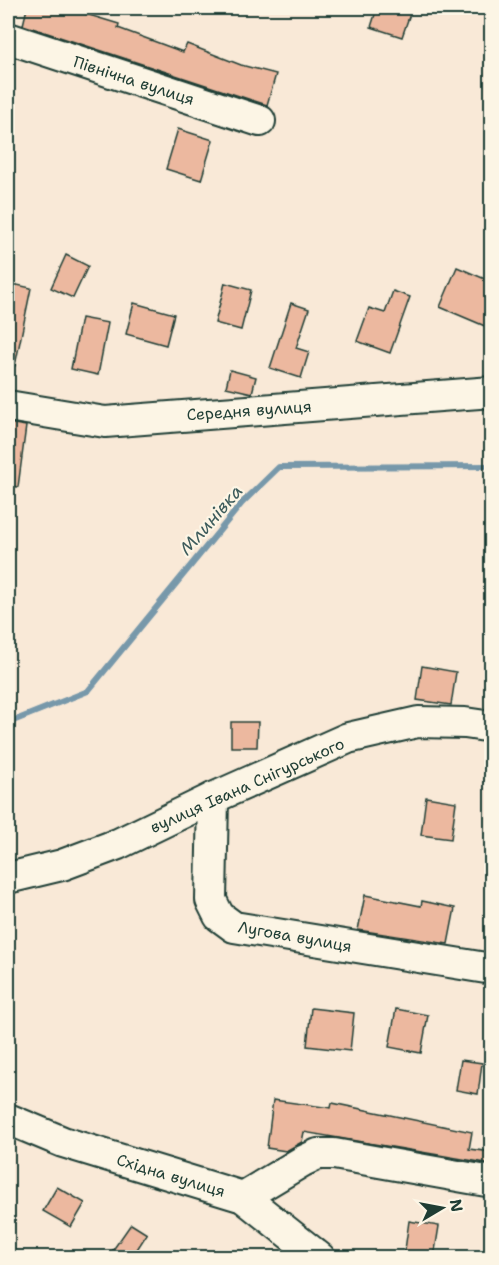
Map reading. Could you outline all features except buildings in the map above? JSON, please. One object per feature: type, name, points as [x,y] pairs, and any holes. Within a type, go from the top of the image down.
[{"type":"street","name":"Північна вулиця","points":[[8,38],[260,121]]},
{"type":"street","name":"Середня вулиця","points":[[8,406],[105,422],[492,392]]},
{"type":"street","name":"вулиця Івана Снігурського","points":[[8,878],[62,866],[118,844],[213,798],[348,738],[388,727],[418,722],[465,723],[492,727]]},
{"type":"street","name":"Лугова вулиця","points":[[213,798],[211,900],[219,916],[234,927],[492,969]]},
{"type":"street","name":"Східна вулиця","points":[[8,1119],[63,1142],[243,1197],[320,1257]]},
{"type":"street","points":[[243,1197],[318,1154],[334,1154],[492,1182]]},
{"type":"waterway","name":"Млинівка","points":[[8,723],[88,691],[242,503],[279,467],[492,466]]}]
